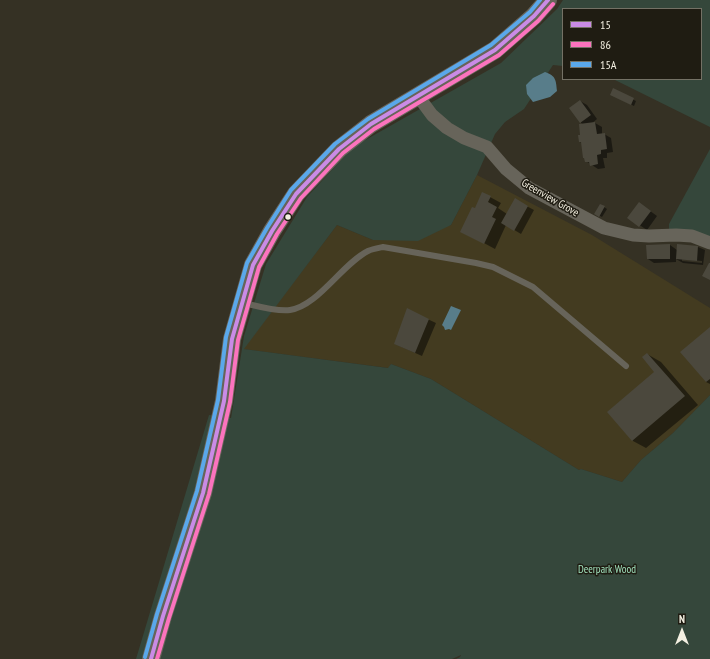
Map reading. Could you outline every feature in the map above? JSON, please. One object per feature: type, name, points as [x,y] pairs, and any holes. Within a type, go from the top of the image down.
[{"type":"main road","points":[[151,659],[163,616],[203,493],[224,401],[232,339],[242,303],[253,265],[272,231],[296,194],[339,149],[371,124],[495,50],[534,16],[548,0]]},
{"type":"street","name":"Greenview Grove","points":[[418,96],[432,115],[447,128],[464,138],[487,147],[506,169],[529,188],[604,228],[633,235],[692,236],[710,243]]},
{"type":"lane","points":[[242,303],[288,310],[300,308],[368,251],[383,247],[476,262],[493,267],[533,286],[626,366]]},
{"type":"shaded area","points":[[477,175],[592,235],[710,308],[710,395],[673,433],[641,460],[622,482],[581,469],[579,470],[431,379],[391,364],[389,368],[243,349],[337,225],[373,240],[451,225]]},
{"type":"green space","name":"Deerpark Wood","points":[[563,0],[710,0],[710,127],[615,80],[702,80],[702,8],[562,8],[562,66],[553,65],[524,109],[505,122],[495,134],[477,175],[451,225],[418,241],[373,240],[337,225],[244,349],[388,368],[391,364],[431,379],[579,470],[581,469],[622,482],[641,460],[673,433],[710,395],[710,659],[456,659],[461,655],[452,659],[136,659],[209,415],[231,418],[244,336],[266,264],[307,197],[353,147],[501,63],[557,9]]},
{"type":"green space","points":[[710,149],[710,237],[669,230],[669,224]]},
{"type":"water","points":[[545,72],[555,79],[557,91],[550,97],[533,102],[527,94],[526,85],[533,78]]},
{"type":"water","points":[[451,306],[461,310],[451,330],[445,330],[442,325]]},
{"type":"building","points":[[613,88],[634,98],[631,105],[610,95]]},
{"type":"building","points":[[580,100],[591,115],[580,123],[569,108]]},
{"type":"building","points":[[595,122],[597,134],[605,133],[607,149],[601,150],[601,154],[597,155],[598,164],[590,166],[589,162],[585,162],[583,158],[581,142],[579,142],[578,135],[580,135],[579,124]]},
{"type":"building","points":[[482,192],[491,196],[488,202],[497,207],[492,217],[496,219],[484,244],[460,232],[472,207],[475,208]]},
{"type":"building","points":[[515,198],[528,206],[514,231],[501,223]]},
{"type":"building","points":[[639,202],[651,211],[639,227],[627,218]]},
{"type":"building","points":[[600,204],[605,206],[599,217],[594,214]]},
{"type":"building","points":[[670,244],[670,259],[647,259],[646,245]]},
{"type":"building","points":[[677,244],[698,246],[697,261],[676,259]]},
{"type":"building","points":[[710,263],[710,280],[702,276]]},
{"type":"building","points":[[407,308],[429,319],[415,353],[394,344]]},
{"type":"building","points":[[710,327],[710,379],[706,382],[680,352]]},
{"type":"building","points":[[647,353],[685,396],[632,441],[607,412],[654,372],[642,357]]},
{"type":"transit line","name":"15A","points":[[145,657],[157,614],[197,491],[218,400],[226,337],[247,263],[267,228],[291,190],[335,144],[368,119],[491,45],[530,12],[540,0]]},
{"type":"transit line","name":"15","points":[[151,659],[163,616],[203,493],[224,401],[232,339],[253,265],[272,231],[296,194],[339,149],[371,124],[495,50],[534,16],[548,0]]},
{"type":"transit line","name":"86","points":[[157,659],[209,494],[230,402],[238,340],[259,267],[277,234],[301,198],[343,153],[374,129],[499,55],[538,21],[553,4]]}]
